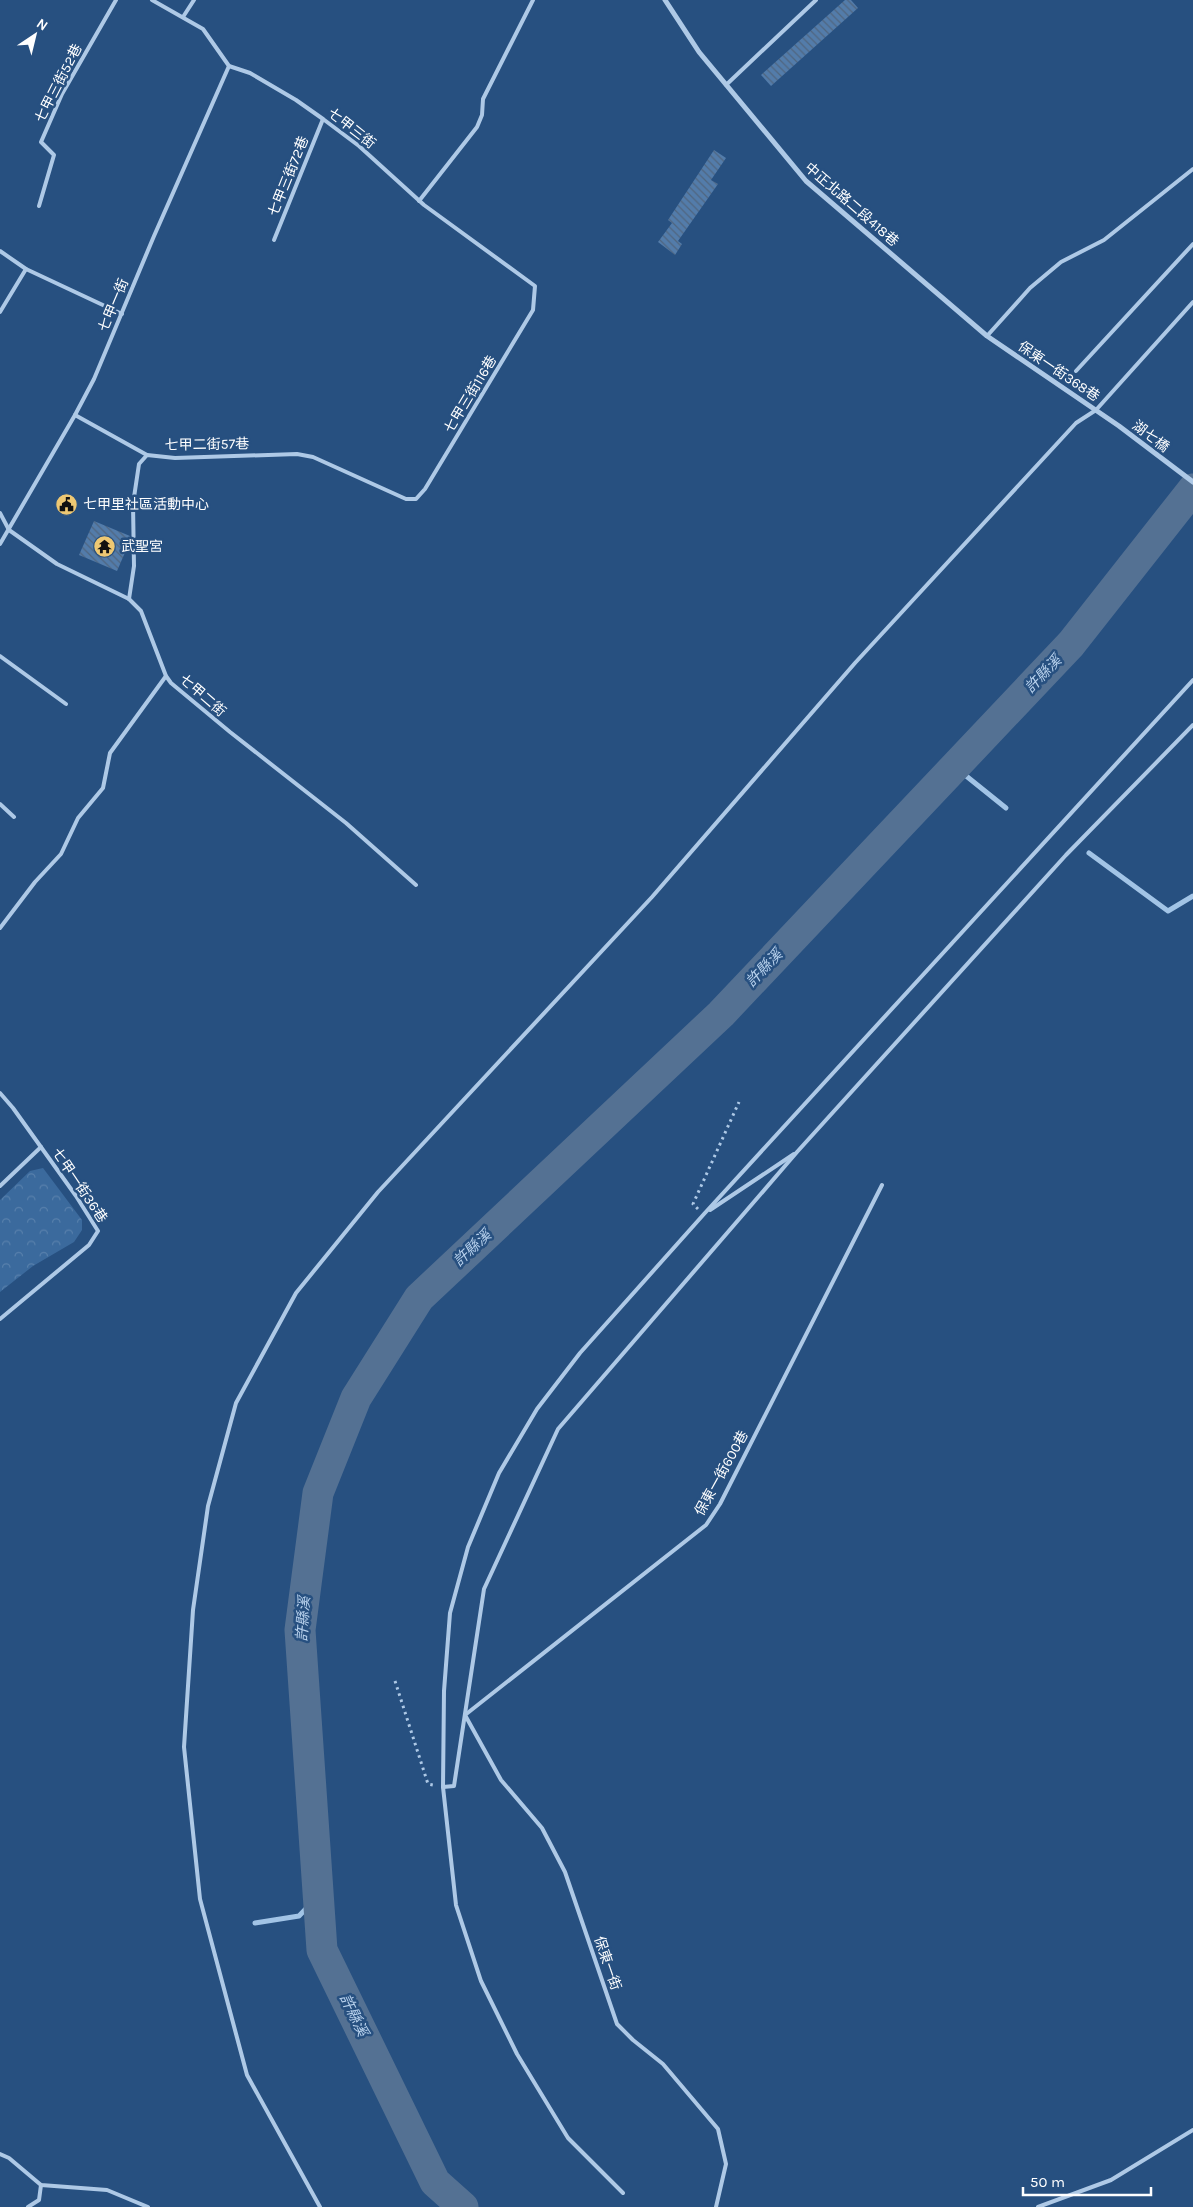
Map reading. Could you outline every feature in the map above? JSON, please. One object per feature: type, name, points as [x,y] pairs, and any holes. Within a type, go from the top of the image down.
[{"type":"street","name":"中正北路二段418巷","points":[[665,0],[700,52],[806,181],[987,336]]},
{"type":"street","name":"保東一街368巷","points":[[987,336],[1119,426]]},
{"type":"street","name":"湖七橋","points":[[1119,426],[1193,482]]},
{"type":"lane","name":"七甲三街52巷","points":[[39,206],[54,155],[41,142],[62,94],[116,0]]},
{"type":"lane","points":[[152,0],[203,29],[229,66]]},
{"type":"lane","points":[[183,17],[194,0]]},
{"type":"lane","points":[[419,200],[477,126],[482,115],[484,99],[533,0]]},
{"type":"lane","points":[[726,85],[816,0]]},
{"type":"lane","name":"七甲三街","points":[[229,66],[250,73],[296,100],[323,119],[359,146],[419,200],[535,286]]},
{"type":"lane","name":"七甲一街","points":[[0,544],[94,379],[154,236],[229,66]]},
{"type":"lane","name":"七甲三街72巷","points":[[274,240],[323,119]]},
{"type":"lane","points":[[987,336],[1030,288],[1061,262],[1104,240],[1193,169]]},
{"type":"lane","points":[[1076,371],[1193,244]]},
{"type":"lane","points":[[0,251],[26,269],[122,314]]},
{"type":"lane","points":[[0,312],[26,269]]},
{"type":"lane","name":"七甲三街116巷","points":[[406,499],[416,499],[426,489],[533,310],[535,286]]},
{"type":"lane","points":[[320,2207],[247,2075],[200,1899],[184,1747],[193,1610],[208,1506],[236,1403],[296,1294],[378,1192],[652,897],[855,663],[1015,488],[1076,423],[1096,410],[1193,302]]},
{"type":"lane","points":[[75,415],[147,456]]},
{"type":"lane","name":"七甲二街57巷","points":[[129,599],[134,566],[133,504],[139,464],[147,456],[175,458],[222,455],[313,457],[406,499]]},
{"type":"lane","name":"七甲二街","points":[[0,513],[9,530],[57,564],[129,599],[141,611],[166,676],[171,683],[346,823],[416,885]]},
{"type":"lane","points":[[0,656],[66,704]]},
{"type":"lane","points":[[0,928],[35,882],[61,854],[78,818],[103,788],[110,752],[166,676]]},
{"type":"lane","points":[[622,2193],[568,2138],[516,2054],[481,1981],[456,1905],[443,1787],[444,1692],[450,1613],[468,1547],[499,1473],[537,1409],[580,1354],[704,1214],[1193,680]]},
{"type":"lane","points":[[443,1787],[454,1786],[484,1589],[558,1429],[797,1152],[1066,855],[1193,725]]},
{"type":"lane","points":[[0,804],[14,817]]},
{"type":"lane","name":"七甲一街36巷","points":[[0,1093],[14,1108],[76,1196],[98,1232],[89,1245],[0,1318]]},
{"type":"lane","points":[[0,1186],[41,1147]]},
{"type":"lane","points":[[704,1214],[797,1152]]},
{"type":"lane","name":"保東一街600巷","points":[[465,1715],[706,1525],[720,1504],[882,1185]]},
{"type":"lane","name":"保東一街","points":[[465,1715],[500,1780],[542,1828],[566,1872],[617,2024],[633,2040],[663,2064],[718,2129],[726,2164],[716,2207]]},
{"type":"lane","points":[[1038,2207],[1111,2180],[1193,2130]]},
{"type":"lane","points":[[0,2154],[9,2158],[41,2185],[107,2190],[148,2207]]},
{"type":"lane","points":[[28,2207],[39,2200],[41,2185]]},
{"type":"path","points":[[704,1214],[693,1204],[739,1102]]},
{"type":"path","points":[[395,1680],[428,1784],[443,1787]]},
{"type":"green space","points":[[43,1168],[82,1220],[82,1230],[74,1242],[33,1266],[0,1292],[0,1200],[30,1171]]},
{"type":"building","points":[[845,0],[851,0],[858,8],[771,86],[761,75]]},
{"type":"building","points":[[714,150],[726,158],[711,180],[718,184],[678,241],[682,244],[675,255],[658,242],[672,223],[668,220]]},
{"type":"building","name":"武聖宮","points":[[94,521],[130,536],[130,541],[117,571],[79,555]]},
{"type":"waterway","name":"許縣溪","points":[[463,2207],[435,2182],[322,1950],[300,1630],[318,1493],[356,1398],[419,1298],[721,1014],[1071,644],[1193,489]]},
{"type":"waterway","points":[[955,767],[1006,808]]},
{"type":"waterway","points":[[1089,853],[1168,911],[1193,896]]},
{"type":"waterway","points":[[255,1923],[299,1916],[318,1896]]},
{"type":"place","name":"七甲里社區活動中心","points":[[67,504]]},
{"type":"place","name":"武聖宮","points":[[105,546]]}]
